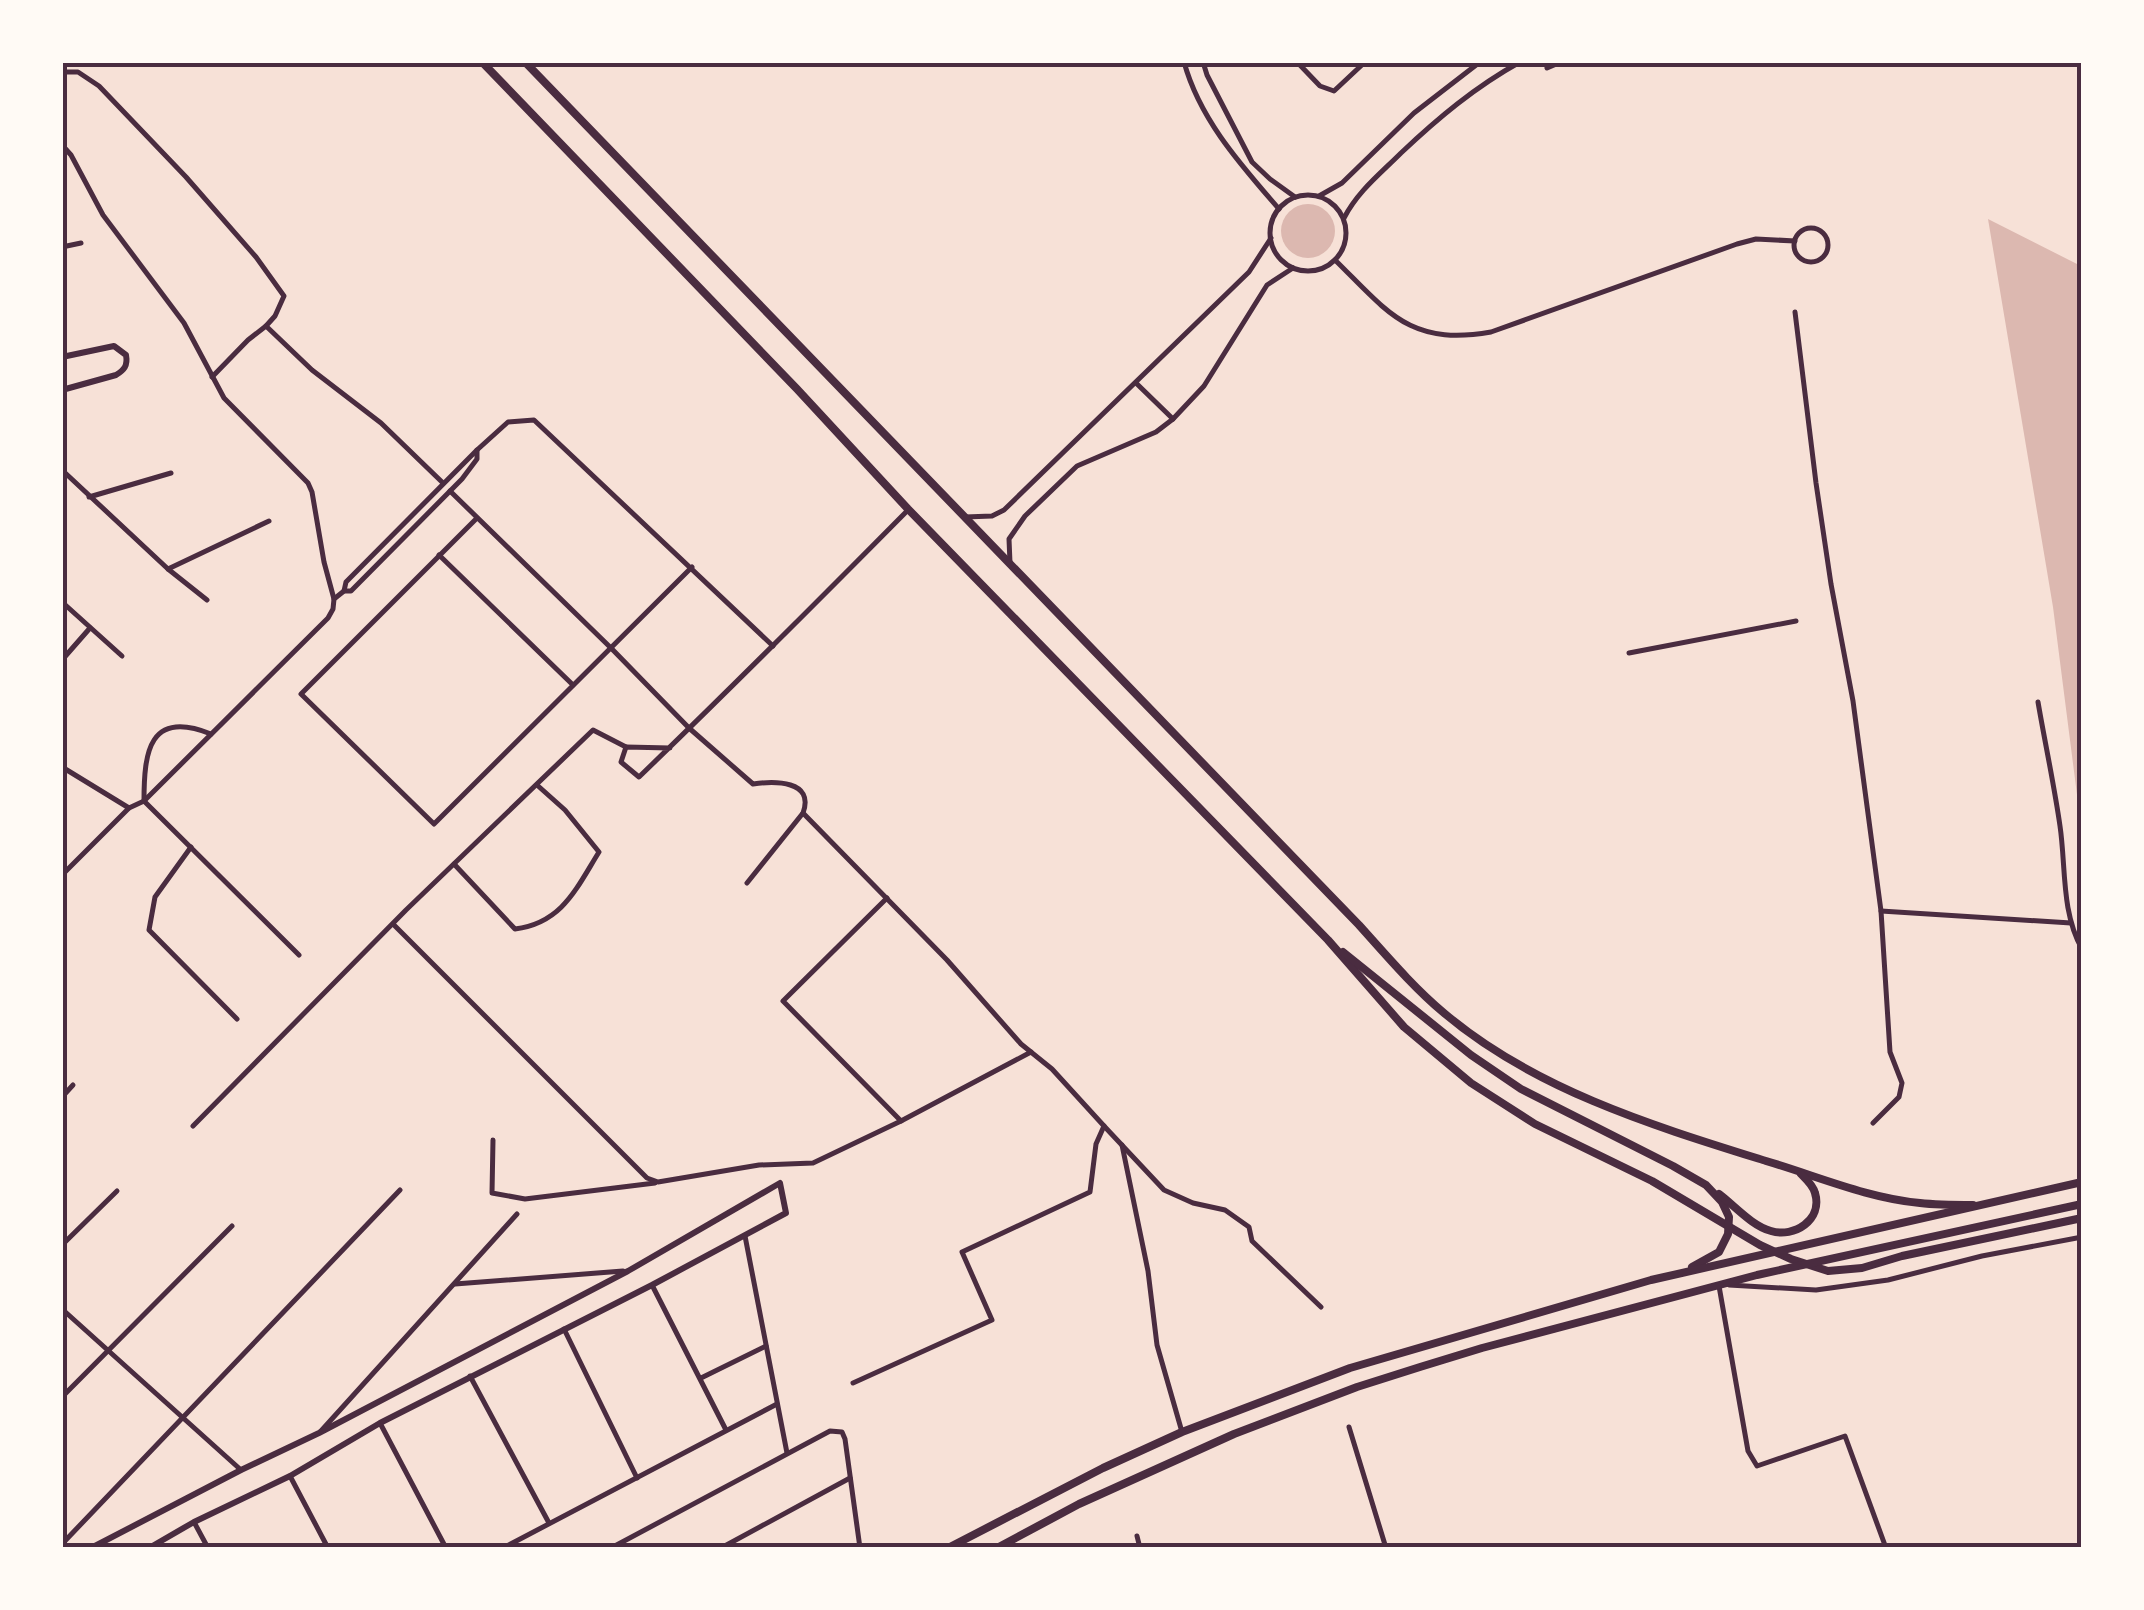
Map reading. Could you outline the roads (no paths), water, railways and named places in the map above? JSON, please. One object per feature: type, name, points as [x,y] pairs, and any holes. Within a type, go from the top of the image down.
[{"type":"highway","points":[[482,62],[797,388],[908,509],[1328,940],[1404,1027],[1471,1083],[1535,1124],[1652,1181],[1760,1246],[1828,1271],[1862,1268],[2082,1218]]},
{"type":"highway","points":[[525,62],[1444,1013],[1548,1082],[1618,1111],[1854,1190],[1918,1203],[1973,1206]]},
{"type":"highway","points":[[1328,940],[1471,1055],[1521,1089],[1673,1166],[1762,1228],[1782,1233],[1796,1231],[1814,1214],[1816,1192],[1798,1170]]},
{"type":"highway","points":[[948,1548],[1182,1432],[1350,1368],[1677,1274],[2082,1182]]},
{"type":"highway","points":[[1677,1274],[1719,1252],[1728,1234],[1730,1217],[1706,1186]]},
{"type":"highway","points":[[997,1548],[1153,1469],[1357,1387],[1482,1348],[1719,1285],[2082,1204]]},
{"type":"street","points":[[1184,62],[1190,83],[1227,149],[1278,209]]},
{"type":"street","points":[[1204,62],[1214,90],[1252,162],[1295,197]]},
{"type":"street","points":[[1297,62],[1320,86],[1334,91],[1365,62]]},
{"type":"street","points":[[1319,196],[1342,182],[1414,113],[1480,62]]},
{"type":"street","points":[[1344,218],[1359,192],[1436,121],[1482,85],[1520,62]]},
{"type":"street","points":[[1547,68],[1561,62]]},
{"type":"street","points":[[62,72],[78,72],[98,86],[186,177],[284,296],[275,316],[212,377]]},
{"type":"street","points":[[62,145],[104,215],[184,324],[224,398],[308,483],[334,599],[328,618],[144,801],[129,808],[62,875]]},
{"type":"street","points":[[1311,194],[1330,201],[1344,218],[1346,234],[1335,260],[1307,271],[1282,261],[1271,238],[1278,209],[1295,197],[1311,194]]},
{"type":"street","points":[[1813,228],[1821,230],[1829,245],[1827,253],[1814,262],[1798,256],[1794,241],[1805,229],[1813,228]]},
{"type":"street","points":[[966,517],[998,514],[1249,272],[1271,238]]},
{"type":"street","points":[[1335,260],[1381,305],[1410,326],[1434,334],[1470,336],[1491,332],[1737,244],[1756,239],[1794,241]]},
{"type":"street","points":[[62,248],[81,243]]},
{"type":"street","points":[[1010,562],[1009,539],[1015,528],[1085,461],[1156,432],[1174,419],[1204,386],[1267,285],[1293,268]]},
{"type":"street","points":[[1795,312],[1816,483],[1853,702],[1880,911],[1890,1052],[1902,1084],[1902,1091],[1873,1123]]},
{"type":"street","points":[[266,326],[312,370],[381,423],[689,728],[753,784],[772,781],[792,785],[804,795],[807,804],[803,813],[747,883]]},
{"type":"street","points":[[62,357],[114,346],[126,355],[127,362],[116,376],[62,390]]},
{"type":"street","points":[[1136,382],[1174,419]]},
{"type":"street","points":[[344,591],[346,582],[476,450],[508,422],[534,420],[773,646]]},
{"type":"street","points":[[334,599],[351,591],[456,485],[477,459],[476,450]]},
{"type":"street","points":[[62,470],[207,600]]},
{"type":"street","points":[[89,497],[171,473]]},
{"type":"street","points":[[444,483],[456,485]]},
{"type":"street","points":[[626,748],[621,762],[639,778],[908,509]]},
{"type":"street","points":[[476,519],[301,694],[434,824],[692,567]]},
{"type":"street","points":[[168,569],[270,521]]},
{"type":"street","points":[[439,555],[573,686]]},
{"type":"street","points":[[62,602],[122,656]]},
{"type":"street","points":[[1629,652],[1796,621]]},
{"type":"street","points":[[62,660],[90,627]]},
{"type":"street","points":[[2038,702],[2060,827],[2071,923],[2082,948]]},
{"type":"street","points":[[211,734],[178,726],[164,730],[150,745],[144,767],[144,801],[299,955]]},
{"type":"street","points":[[193,1126],[592,730],[626,748],[670,748]]},
{"type":"street","points":[[62,768],[129,808]]},
{"type":"street","points":[[454,864],[515,929],[534,927],[564,906],[599,852],[565,810],[536,784]]},
{"type":"street","points":[[803,813],[1164,1190],[1193,1203],[1225,1210],[1249,1227],[1252,1241],[1321,1307]]},
{"type":"street","points":[[190,847],[155,897],[149,930],[237,1019]]},
{"type":"street","points":[[887,898],[783,1001],[901,1121]]},
{"type":"street","points":[[1880,911],[2071,923]]},
{"type":"street","points":[[393,924],[646,1178],[658,1182]]},
{"type":"street","points":[[493,1140],[492,1193],[525,1199],[759,1165],[813,1163],[1030,1052]]},
{"type":"street","points":[[62,1097],[73,1085]]},
{"type":"street","points":[[853,1384],[992,1320],[962,1252],[1090,1192],[1096,1144],[1104,1126]]},
{"type":"street","points":[[1122,1145],[1148,1272],[1157,1346],[1182,1432]]},
{"type":"street","points":[[90,1548],[628,1271],[780,1183],[786,1212],[149,1548]]},
{"type":"street","points":[[62,1544],[400,1190]]},
{"type":"street","points":[[62,1245],[117,1191]]},
{"type":"street","points":[[319,1433],[517,1214]]},
{"type":"street","points":[[62,1397],[232,1226]]},
{"type":"street","points":[[744,1236],[787,1452]]},
{"type":"street","points":[[1886,1548],[1845,1436],[1757,1466],[1748,1450],[1719,1285],[1816,1290],[1888,1280],[1982,1256],[2082,1237]]},
{"type":"street","points":[[452,1284],[628,1271]]},
{"type":"street","points":[[652,1284],[726,1430]]},
{"type":"street","points":[[62,1309],[241,1470]]},
{"type":"street","points":[[564,1329],[637,1478]]},
{"type":"street","points":[[702,1378],[766,1346]]},
{"type":"street","points":[[470,1376],[549,1523]]},
{"type":"street","points":[[503,1548],[778,1404]]},
{"type":"street","points":[[380,1423],[446,1548]]},
{"type":"street","points":[[1349,1427],[1386,1548]]},
{"type":"street","points":[[612,1548],[830,1430],[842,1432],[860,1548]]},
{"type":"street","points":[[290,1476],[328,1548]]},
{"type":"street","points":[[721,1548],[850,1478]]},
{"type":"street","points":[[194,1522],[208,1548]]},
{"type":"street","points":[[1137,1536],[1140,1548]]}]
